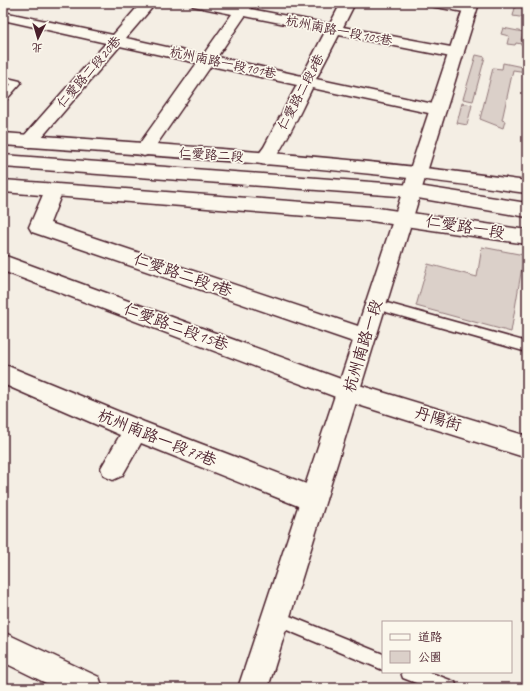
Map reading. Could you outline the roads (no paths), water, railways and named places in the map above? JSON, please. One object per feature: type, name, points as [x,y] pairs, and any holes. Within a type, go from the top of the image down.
[{"type":"street","name":"仁愛路二段20巷","points":[[29,141],[149,3]]},
{"type":"street","name":"杭州南路一段105巷","points":[[198,3],[244,7],[333,30],[456,53]]},
{"type":"street","name":"仁愛路二段8巷","points":[[264,159],[271,150],[348,3]]},
{"type":"street","points":[[144,150],[206,59],[244,7]]},
{"type":"street","name":"杭州南路一段","points":[[253,688],[313,499],[350,392],[365,337],[471,7]]},
{"type":"street","name":"杭州南路一段101巷","points":[[9,13],[117,40],[438,110]]},
{"type":"street","name":"仁愛路二段","points":[[3,139],[264,159],[415,181]]},
{"type":"street","name":"仁愛路二段","points":[[3,161],[415,181]]},
{"type":"street","points":[[415,181],[527,188]]},
{"type":"street","name":"仁愛路一段","points":[[415,181],[527,210]]},
{"type":"street","points":[[3,186],[404,218]]},
{"type":"street","name":"仁愛路二段9巷","points":[[54,190],[39,227],[365,337]]},
{"type":"street","name":"仁愛路一段","points":[[404,218],[527,237]]},
{"type":"street","name":"仁愛路二段15巷","points":[[3,263],[350,392]]},
{"type":"street","name":"杭州南路一段77巷","points":[[3,374],[136,430],[313,499]]},
{"type":"street","name":"丹陽街","points":[[350,392],[527,447]]},
{"type":"street","points":[[113,468],[136,430]]},
{"type":"street","points":[[3,647],[88,688]]},
{"type":"lane","points":[[424,3],[471,7]]},
{"type":"lane","points":[[3,80],[17,83],[3,98]]},
{"type":"lane","points":[[376,305],[527,347]]},
{"type":"lane","points":[[275,618],[382,662]]},
{"type":"lane","points":[[412,673],[449,688]]}]
